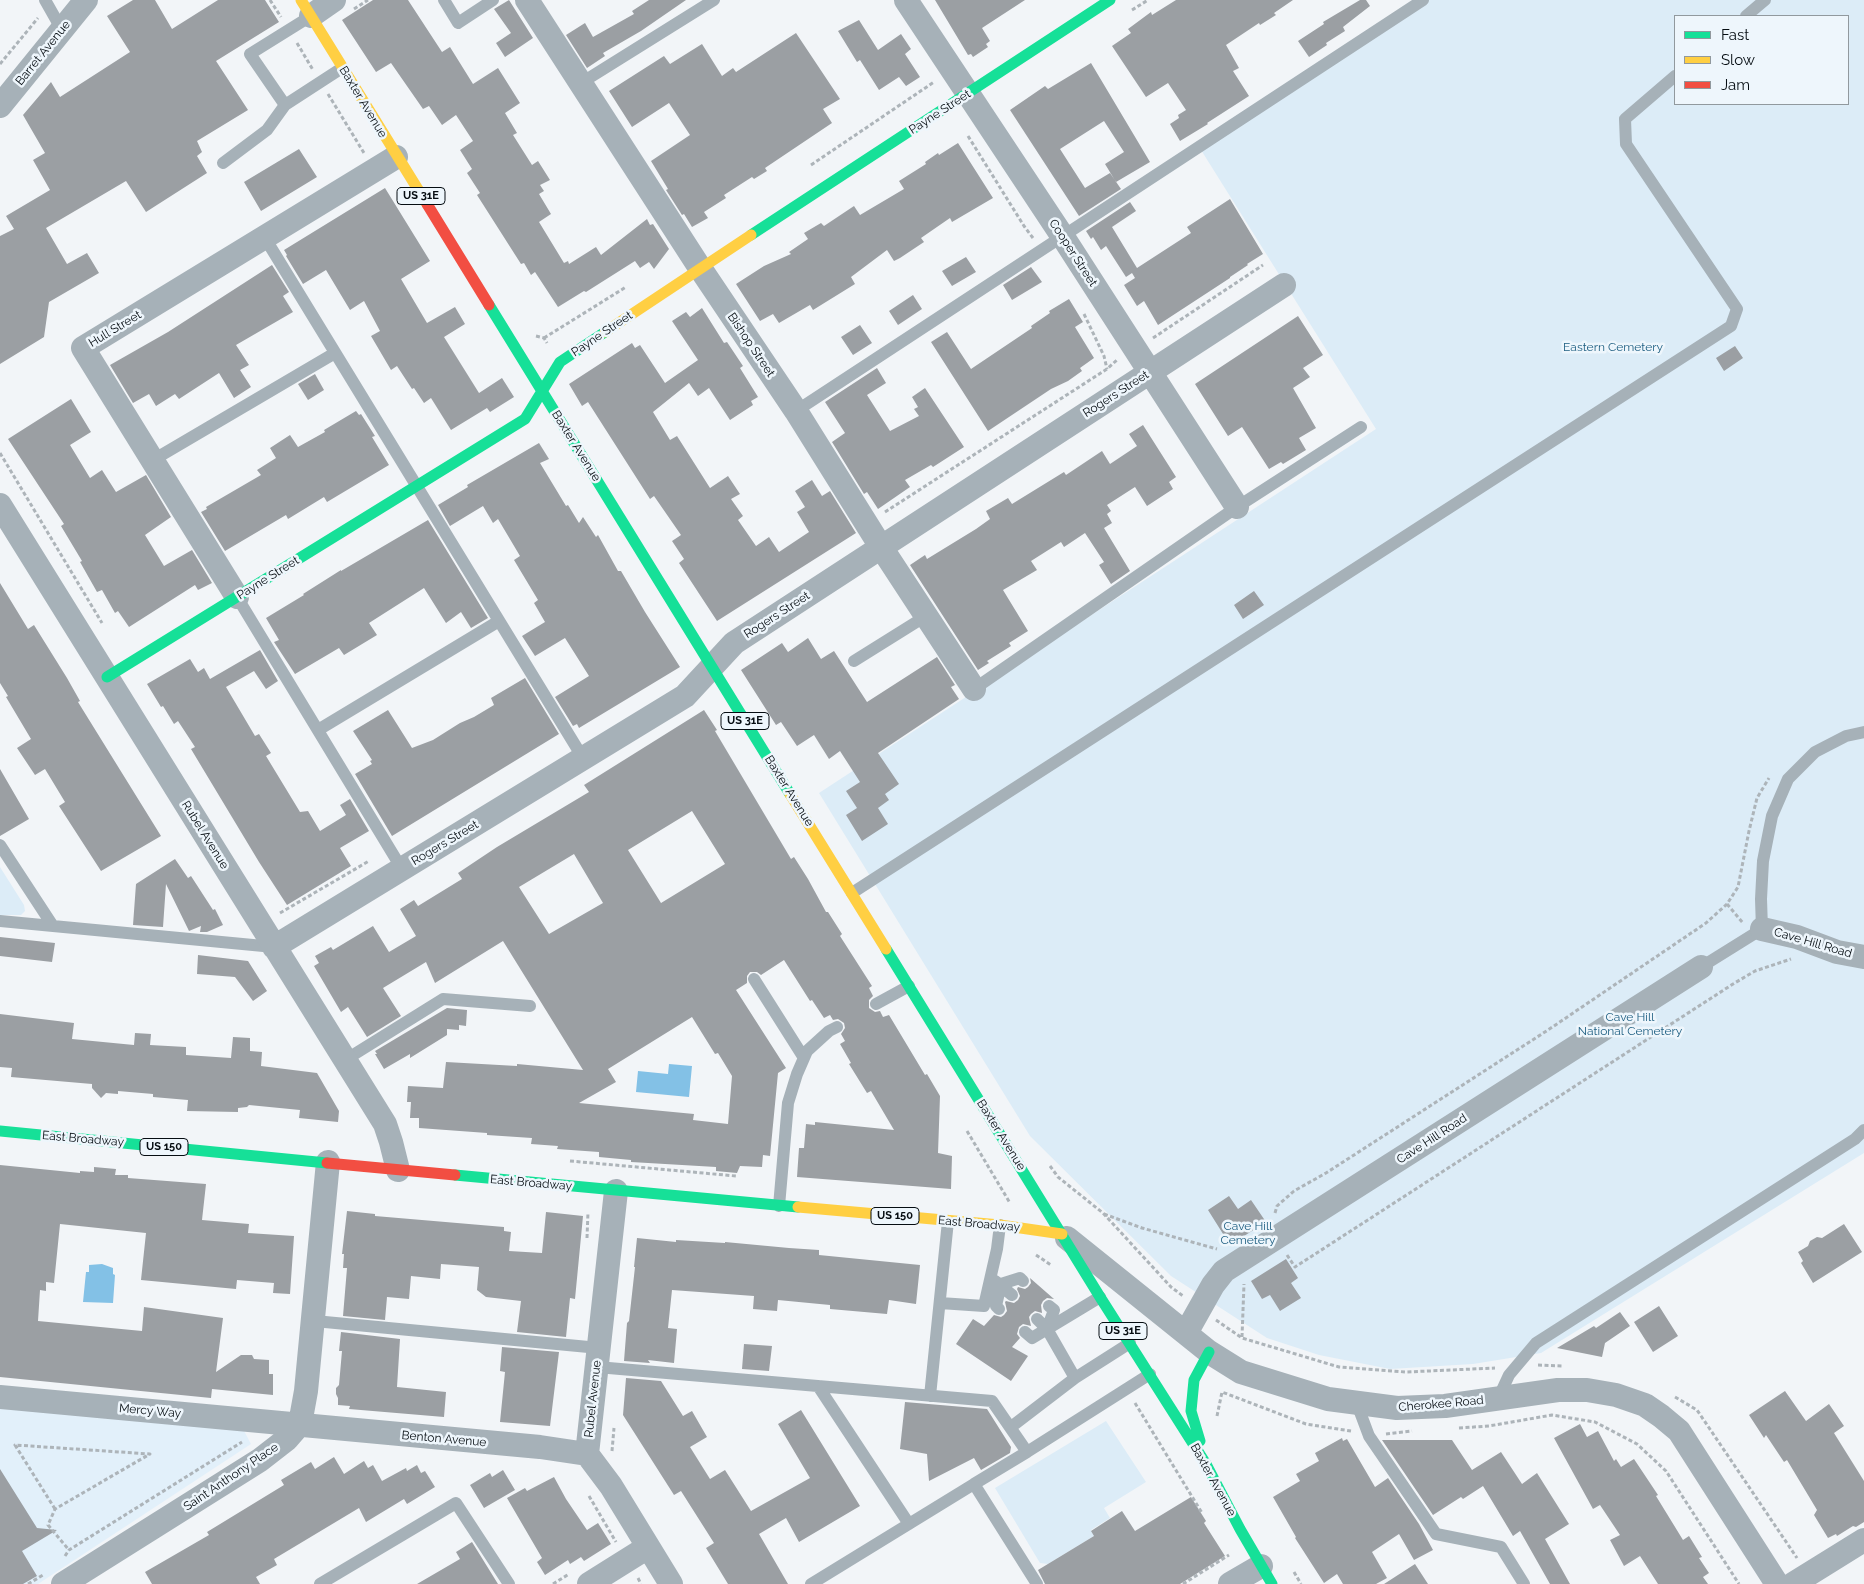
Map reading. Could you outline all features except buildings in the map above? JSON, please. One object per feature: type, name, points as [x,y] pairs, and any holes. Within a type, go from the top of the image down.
[{"type":"main road","name":"Payne Street","points":[[107,677],[525,419],[560,362],[700,268],[1110,0]]},
{"type":"main road","name":"Baxter Avenue","points":[[306,8],[396,157],[1100,1297],[1206,1464],[1267,1575]]},
{"type":"main road","name":"East Broadway","points":[[0,1131],[616,1191],[1000,1225],[1062,1234]]},
{"type":"main road","points":[[1206,1464],[1191,1410],[1194,1380],[1209,1352]]},
{"type":"street","name":"Barret Avenue","points":[[0,106],[86,0]]},
{"type":"street","points":[[306,8],[334,0]]},
{"type":"street","name":"Bishop Street","points":[[527,0],[700,268],[796,411],[974,689]]},
{"type":"street","name":"Cooper Street","points":[[906,0],[1063,237],[1237,507]]},
{"type":"street","name":"Hull Street","points":[[238,597],[83,348],[396,157]]},
{"type":"street","name":"Rogers Street","points":[[274,948],[685,696],[734,643],[876,538],[1149,373],[1284,285]]},
{"type":"street","name":"Rubel Avenue","points":[[0,505],[385,1124],[398,1170]]},
{"type":"street","name":"Cave Hill Road","points":[[1762,929],[1797,937],[1837,952],[1864,957]]},
{"type":"street","name":"Cave Hill Road","points":[[1186,1333],[1213,1285],[1224,1271],[1701,967]]},
{"type":"street","points":[[300,1424],[306,1391],[328,1162]]},
{"type":"street","name":"Rubel Avenue","points":[[616,1191],[588,1454],[611,1486],[671,1584]]},
{"type":"street","name":"Cherokee Road","points":[[1062,1234],[1209,1352],[1241,1372],[1328,1399],[1397,1408],[1445,1406],[1558,1390],[1604,1392],[1645,1406],[1661,1416],[1678,1431],[1777,1584]]},
{"type":"street","name":"Mercy Way","points":[[0,1398],[300,1424]]},
{"type":"street","name":"Benton Avenue","points":[[300,1424],[540,1447],[588,1454]]},
{"type":"street","name":"Saint Anthony Place","points":[[62,1584],[260,1460],[287,1439],[300,1424]]},
{"type":"street","points":[[1800,1580],[1864,1540]]},
{"type":"street","points":[[589,1584],[648,1547]]},
{"type":"street","points":[[1230,1584],[1267,1575]]},
{"type":"lane","points":[[444,0],[458,23],[493,0]]},
{"type":"lane","points":[[581,83],[714,0]]},
{"type":"lane","points":[[796,411],[1424,0]]},
{"type":"lane","points":[[1747,15],[1765,0]]},
{"type":"lane","points":[[46,3],[62,30]]},
{"type":"lane","points":[[285,105],[250,54],[306,8]]},
{"type":"lane","points":[[223,163],[268,130],[285,105],[342,68]]},
{"type":"lane","points":[[852,893],[1731,326],[1737,309],[1626,144],[1624,119],[1674,77]]},
{"type":"lane","points":[[265,238],[584,758]]},
{"type":"lane","points":[[153,460],[335,353]]},
{"type":"lane","points":[[974,689],[1237,507],[1361,427]]},
{"type":"lane","points":[[238,597],[402,869]]},
{"type":"lane","points":[[854,661],[926,616]]},
{"type":"lane","points":[[318,730],[499,621]]},
{"type":"lane","points":[[1701,967],[1762,929],[1763,861],[1772,816],[1788,779],[1815,752],[1846,736],[1864,732]]},
{"type":"lane","points":[[0,845],[53,926]]},
{"type":"lane","points":[[0,921],[274,948]]},
{"type":"lane","points":[[754,979],[804,1058]]},
{"type":"lane","points":[[876,1004],[909,986]]},
{"type":"lane","points":[[344,1060],[443,999],[530,1006]]},
{"type":"lane","points":[[779,1206],[788,1102],[797,1074],[807,1051],[829,1031],[837,1027]]},
{"type":"lane","points":[[1498,1399],[1516,1366],[1536,1343],[1855,1139],[1864,1130]]},
{"type":"lane","points":[[930,1396],[948,1221]]},
{"type":"lane","points":[[999,1309],[996,1306],[996,1281],[1000,1225]]},
{"type":"lane","points":[[996,1281],[1020,1278],[1023,1282]]},
{"type":"lane","points":[[940,1303],[984,1306],[996,1281]]},
{"type":"lane","points":[[996,1281],[1012,1295]]},
{"type":"lane","points":[[1025,1332],[1032,1338],[1100,1297]]},
{"type":"lane","points":[[1047,1329],[1054,1310],[1049,1306]]},
{"type":"lane","points":[[313,1319],[818,1386],[992,1401],[1027,1452]]},
{"type":"lane","points":[[1037,1319],[1047,1329],[1075,1378]]},
{"type":"lane","points":[[1011,1427],[1075,1378],[1130,1343]]},
{"type":"lane","points":[[811,1584],[1027,1452],[1150,1374]]},
{"type":"lane","points":[[818,1386],[908,1524]]},
{"type":"lane","points":[[1357,1404],[1369,1436],[1436,1534],[1501,1547],[1524,1584]]},
{"type":"lane","points":[[974,1484],[1037,1584]]},
{"type":"lane","points":[[320,1584],[456,1503],[509,1584]]},
{"type":"path","points":[[0,64],[46,3]]},
{"type":"path","points":[[876,538],[876,517],[1107,369],[1132,346],[1155,338],[1263,265]]},
{"type":"path","points":[[534,336],[544,338],[560,362]]},
{"type":"path","points":[[1272,1221],[1277,1206],[1294,1192],[1548,1030],[1706,923],[1727,904],[1738,888],[1749,830],[1758,798],[1771,775]]},
{"type":"path","points":[[1279,1256],[1285,1252],[1295,1267],[1733,984],[1755,971],[1795,958]]},
{"type":"path","points":[[1046,1162],[1058,1177],[1103,1213],[1171,1286],[1242,1338],[1339,1367],[1406,1372],[1542,1364],[1570,1367]]},
{"type":"path","points":[[1000,1201],[1009,1201],[1058,1177]]},
{"type":"path","points":[[586,1242],[588,1209]]},
{"type":"path","points":[[1103,1213],[1142,1228],[1195,1242],[1214,1250],[1221,1249]]},
{"type":"path","points":[[1242,1338],[1243,1285],[1246,1280]]},
{"type":"path","points":[[1217,1419],[1222,1392],[1306,1424],[1354,1431],[1369,1436],[1419,1430]]},
{"type":"path","points":[[1672,1395],[1697,1410],[1793,1550],[1800,1580]]},
{"type":"path","points":[[1454,1428],[1489,1426],[1552,1415],[1595,1422],[1636,1444],[1666,1471],[1739,1584]]},
{"type":"path","points":[[611,1455],[614,1428]]},
{"type":"path","points":[[55,1509],[15,1445],[150,1454],[55,1509],[48,1525],[69,1550]]},
{"type":"path","points":[[585,1489],[641,1584]]},
{"type":"path","points":[[1183,1584],[1228,1555]]},
{"type":"path","points":[[1291,1568],[1301,1584]]},
{"type":"shaded area","points":[[0,1408],[243,1429],[251,1444],[38,1584],[0,1584]]},
{"type":"green space","name":"Eastern Cemetery","points":[[1426,0],[1864,0],[1864,1153],[1541,1353],[1473,1364],[1390,1369],[1319,1355],[1267,1338],[1171,1276],[1030,1136],[819,793],[1376,429],[1201,150]]},
{"type":"green space","points":[[0,867],[24,905],[25,911],[21,915],[0,915]]},
{"type":"green space","points":[[1106,1421],[1146,1482],[1104,1508],[1110,1518],[1091,1530],[1094,1536],[1048,1564],[1040,1563],[995,1488]]},
{"type":"water","points":[[669,1064],[692,1066],[689,1097],[636,1092],[638,1071],[668,1074]]},
{"type":"water","points":[[102,1264],[113,1268],[113,1274],[115,1275],[113,1303],[83,1302],[86,1272],[89,1272],[89,1265]]},
{"type":"traffic: fast","points":[[751,235],[1110,0]]},
{"type":"traffic: fast","points":[[489,305],[790,794]]},
{"type":"traffic: fast","points":[[107,677],[525,419],[560,362],[605,332]]},
{"type":"traffic: fast","points":[[886,949],[1100,1297],[1206,1464],[1240,1529],[1272,1584]]},
{"type":"traffic: fast","points":[[0,1131],[327,1163]]},
{"type":"traffic: fast","points":[[455,1175],[798,1207]]},
{"type":"traffic: fast","points":[[1200,1441],[1191,1411],[1194,1380],[1209,1352]]},
{"type":"traffic: slow","points":[[301,0],[427,204]]},
{"type":"traffic: slow","points":[[605,332],[751,235]]},
{"type":"traffic: slow","points":[[790,794],[886,949]]},
{"type":"traffic: slow","points":[[798,1207],[1000,1225],[1062,1234]]},
{"type":"traffic: jam","points":[[427,204],[489,305]]},
{"type":"traffic: jam","points":[[327,1163],[455,1175]]},
{"type":"park label","name":"Cave Hill National Cemetery","points":[[1630,1024]]},
{"type":"park label","name":"Cave Hill Cemetery","points":[[1248,1233]]}]
